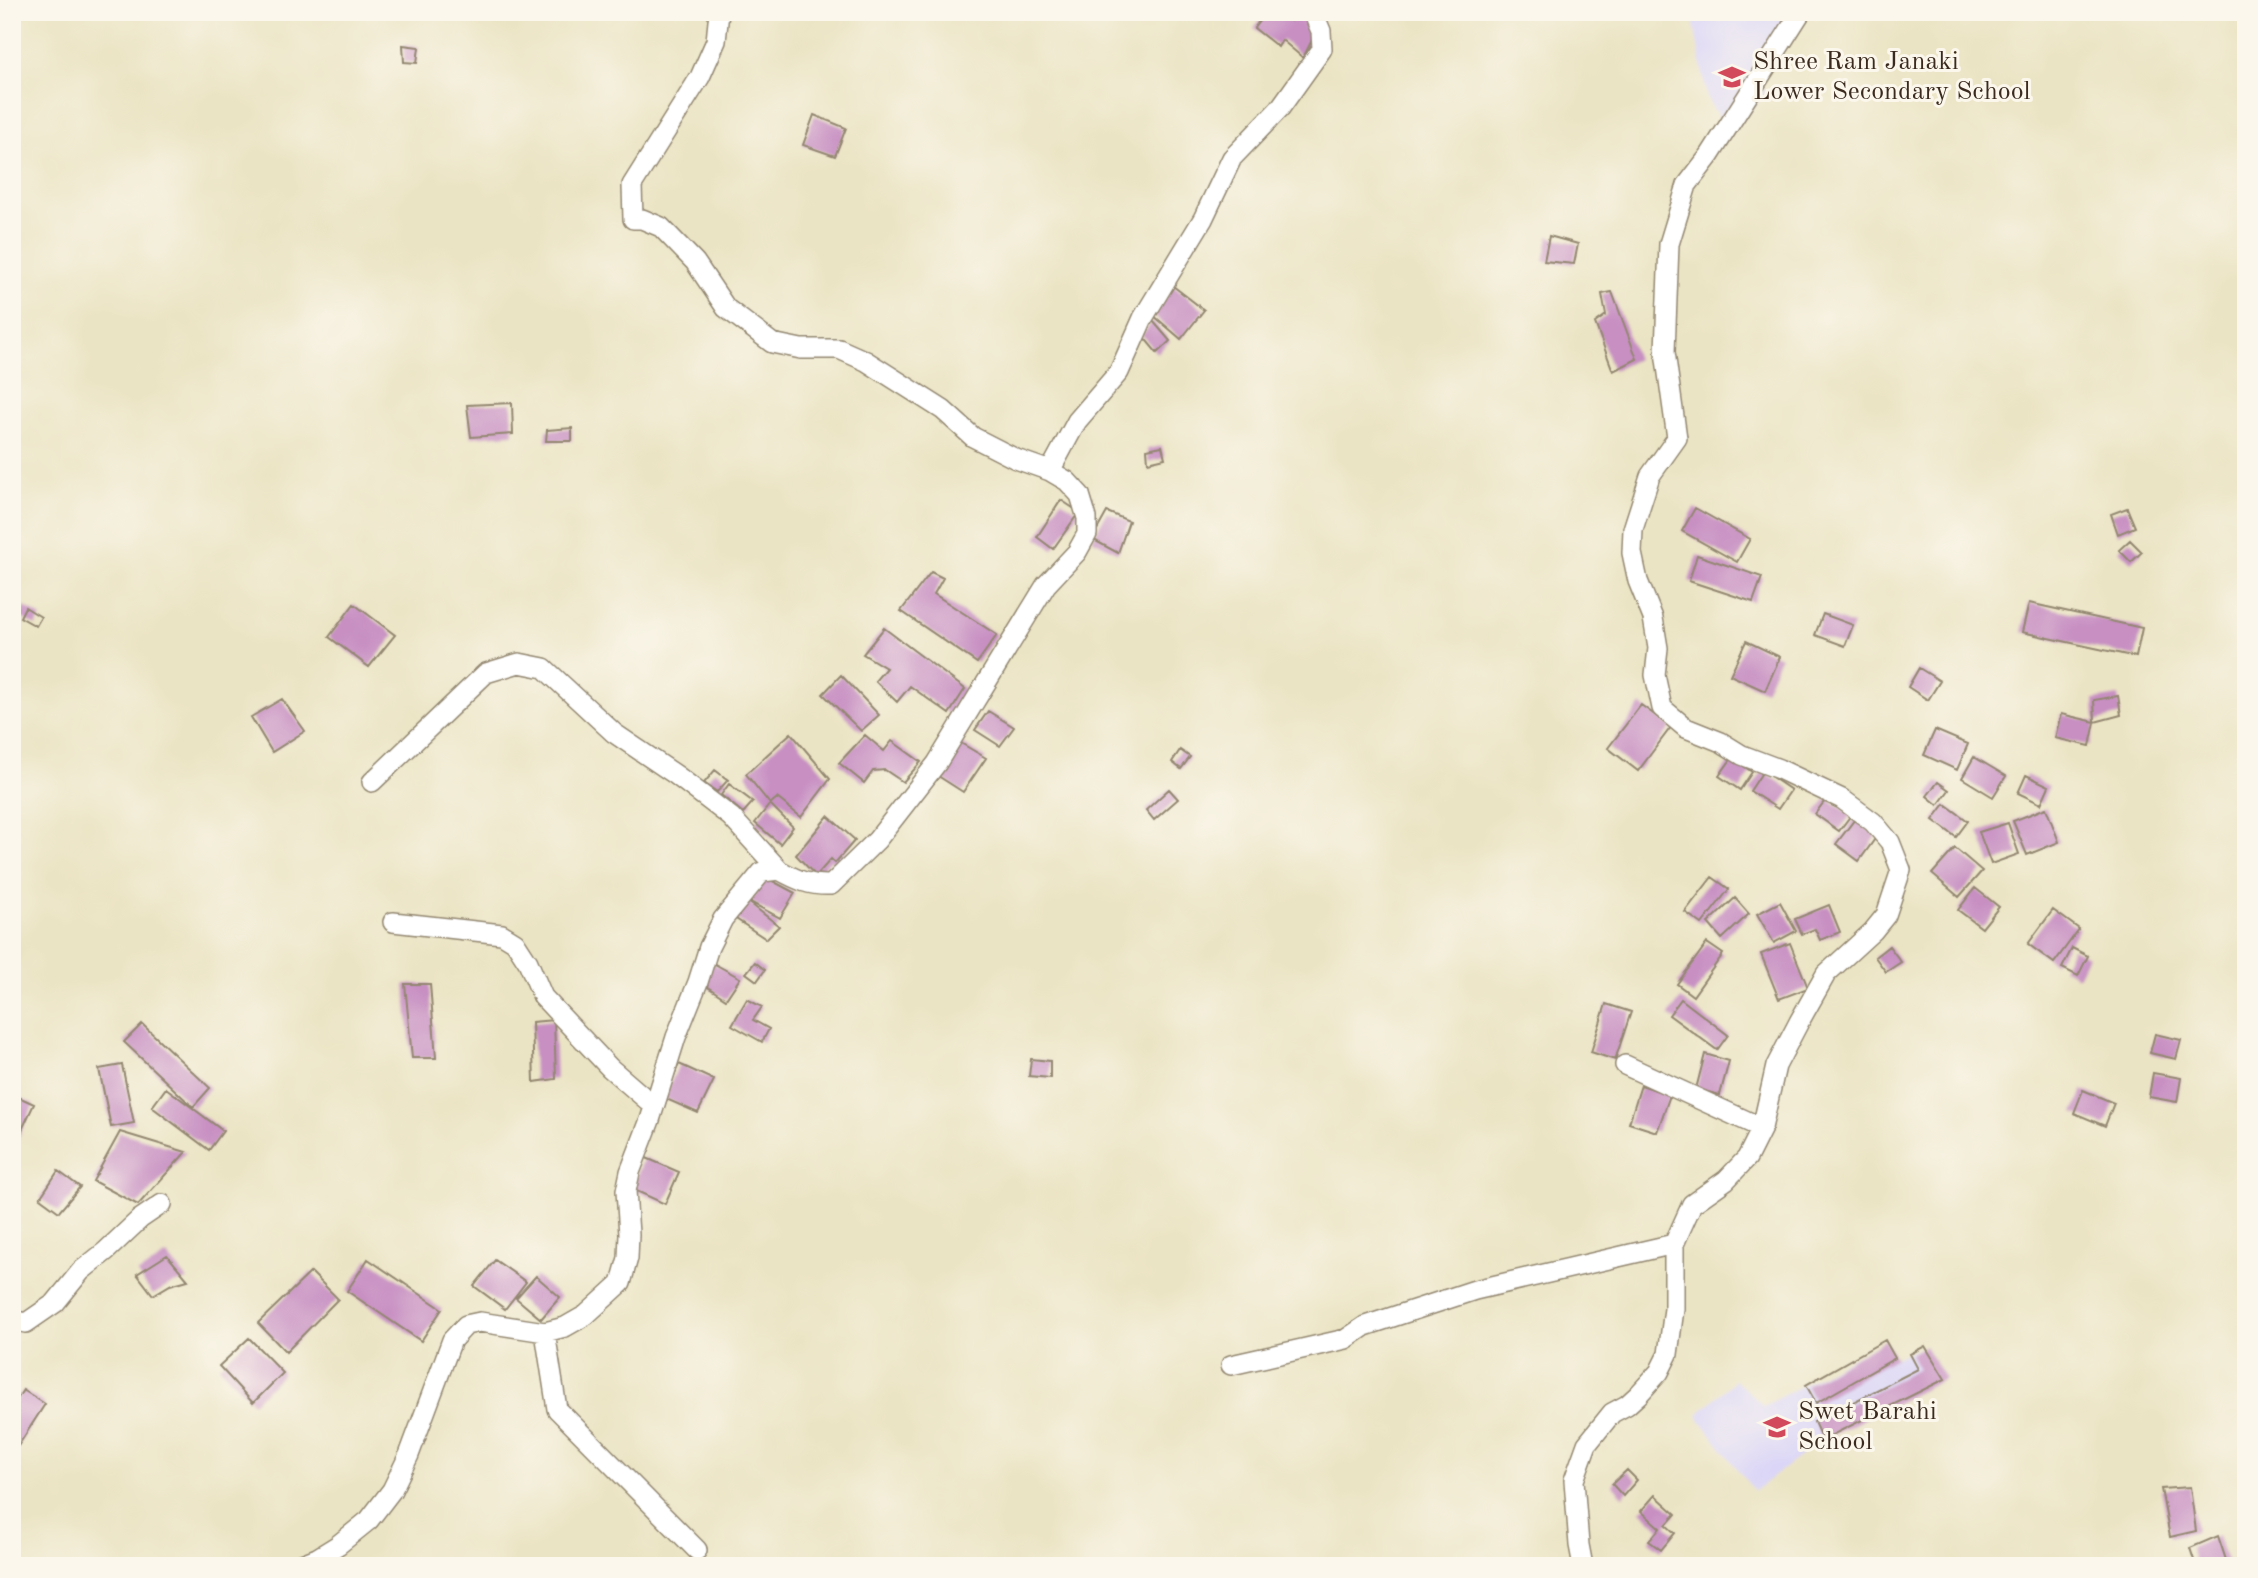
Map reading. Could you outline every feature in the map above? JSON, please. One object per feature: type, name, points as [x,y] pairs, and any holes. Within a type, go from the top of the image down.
[{"type":"street","points":[[372,782],[486,673],[519,663],[531,663],[544,668],[614,733],[731,817],[779,870],[799,881],[831,885],[877,840],[937,763],[1046,585],[1077,552],[1087,534],[1087,518],[1080,495],[1067,481],[973,437],[943,410],[866,361],[839,349],[801,349],[772,343],[726,308],[695,262],[661,227],[642,219],[633,219],[632,185],[699,77],[716,41],[719,12]]},
{"type":"street","points":[[1050,471],[1077,421],[1119,372],[1143,318],[1203,219],[1232,158],[1280,108],[1322,49],[1321,31],[1313,12]]},
{"type":"street","points":[[1583,1566],[1574,1479],[1587,1444],[1612,1413],[1627,1405],[1659,1372],[1668,1354],[1674,1309],[1674,1244],[1692,1204],[1726,1180],[1747,1158],[1762,1128],[1776,1066],[1799,1022],[1826,974],[1873,931],[1886,915],[1901,870],[1891,842],[1873,822],[1842,799],[1686,728],[1662,708],[1655,675],[1658,648],[1653,618],[1638,581],[1632,553],[1633,529],[1650,476],[1677,438],[1665,352],[1669,244],[1687,186],[1710,155],[1801,12]]},
{"type":"street","points":[[297,1566],[338,1545],[369,1520],[392,1490],[409,1455],[452,1340],[466,1325],[480,1322],[545,1332],[565,1326],[586,1315],[621,1283],[629,1246],[626,1191],[630,1172],[709,947],[723,919],[762,872],[779,870]]},
{"type":"street","points":[[393,922],[502,934],[515,942],[543,997],[610,1068],[654,1106]]},
{"type":"street","points":[[1625,1065],[1762,1128]]},
{"type":"street","points":[[12,1320],[26,1323],[55,1303],[81,1270],[140,1219],[163,1204]]},
{"type":"street","points":[[1231,1365],[1346,1339],[1366,1326],[1475,1290],[1674,1244]]},
{"type":"street","points":[[545,1332],[557,1409],[697,1550]]},
{"type":"shaded area","name":"Shree Ram Janaki Lower Secondary School","points":[[1692,12],[1795,12],[1757,61],[1765,94],[1729,135],[1707,98]]},
{"type":"shaded area","name":"Swet Barahi School","points":[[1885,1340],[1895,1358],[1925,1346],[1945,1379],[1822,1440],[1754,1491],[1697,1415],[1735,1380],[1764,1406]]},
{"type":"building","points":[[1266,12],[1277,12],[1290,21],[1296,14],[1318,28],[1303,58],[1282,40],[1278,47],[1254,28]]},
{"type":"building","points":[[403,45],[419,47],[417,63],[404,62]]},
{"type":"building","points":[[814,115],[846,128],[835,156],[803,145]]},
{"type":"building","points":[[1549,236],[1578,244],[1574,264],[1544,261]]},
{"type":"building","points":[[1173,286],[1204,310],[1181,339],[1153,315]]},
{"type":"building","points":[[1612,292],[1637,359],[1613,371],[1595,323],[1606,315],[1602,294]]},
{"type":"building","points":[[1153,321],[1170,341],[1157,353],[1142,335]]},
{"type":"building","points":[[512,403],[513,434],[471,437],[467,405]]},
{"type":"building","points":[[572,428],[572,441],[546,441],[547,430]]},
{"type":"building","points":[[1162,446],[1165,458],[1148,462],[1147,449]]},
{"type":"building","points":[[1061,500],[1079,512],[1053,549],[1037,537]]},
{"type":"building","points":[[1695,508],[1750,539],[1737,562],[1682,531]]},
{"type":"building","points":[[2127,508],[2135,527],[2118,534],[2111,514]]},
{"type":"building","points":[[1107,512],[1129,521],[1118,553],[1092,539]]},
{"type":"building","points":[[2130,540],[2142,552],[2131,562],[2119,550]]},
{"type":"building","points":[[1697,555],[1762,577],[1753,602],[1689,581]]},
{"type":"building","points":[[931,572],[943,578],[934,594],[997,635],[977,663],[901,611]]},
{"type":"building","points":[[2029,603],[2142,628],[2136,657],[2022,632]]},
{"type":"building","points":[[354,604],[395,635],[369,667],[329,637]]},
{"type":"building","points":[[25,607],[41,617],[36,626],[20,617]]},
{"type":"building","points":[[1823,614],[1853,625],[1845,646],[1815,635]]},
{"type":"building","points":[[884,628],[965,689],[949,714],[910,686],[897,702],[875,681],[886,668],[863,654]]},
{"type":"building","points":[[1746,641],[1780,657],[1765,691],[1730,675]]},
{"type":"building","points":[[1919,668],[1940,681],[1928,700],[1908,687]]},
{"type":"building","points":[[841,675],[879,715],[861,731],[823,694]]},
{"type":"building","points":[[2118,696],[2121,715],[2095,722],[2094,700]]},
{"type":"building","points":[[282,699],[305,731],[272,752],[251,717]]},
{"type":"building","points":[[1641,705],[1671,727],[1638,771],[1608,748]]},
{"type":"building","points":[[988,711],[1014,727],[1000,746],[975,730]]},
{"type":"building","points":[[2061,714],[2095,722],[2090,746],[2055,738]]},
{"type":"building","points":[[1935,730],[1968,744],[1957,770],[1924,755]]},
{"type":"building","points":[[791,733],[830,779],[801,817],[777,798],[770,804],[746,774]]},
{"type":"building","points":[[865,735],[884,751],[892,741],[921,762],[903,782],[885,770],[873,771],[864,783],[839,763]]},
{"type":"building","points":[[959,742],[986,758],[963,792],[935,774]]},
{"type":"building","points":[[1180,750],[1190,757],[1181,769],[1172,762]]},
{"type":"building","points":[[1974,757],[2006,776],[1993,797],[1962,778]]},
{"type":"building","points":[[1732,758],[1752,772],[1740,790],[1719,776]]},
{"type":"building","points":[[715,770],[728,780],[717,792],[704,783]]},
{"type":"building","points":[[1763,771],[1791,790],[1778,809],[1750,791]]},
{"type":"building","points":[[2026,775],[2049,786],[2041,804],[2018,793]]},
{"type":"building","points":[[1938,782],[1949,790],[1938,805],[1927,796]]},
{"type":"building","points":[[729,784],[753,802],[743,813],[721,795]]},
{"type":"building","points":[[1169,789],[1178,799],[1154,820],[1146,810]]},
{"type":"building","points":[[1827,798],[1851,815],[1839,831],[1815,814]]},
{"type":"building","points":[[770,804],[793,827],[780,844],[755,823]]},
{"type":"building","points":[[1945,804],[1968,821],[1956,837],[1933,820]]},
{"type":"building","points":[[2046,808],[2059,842],[2027,855],[2013,821]]},
{"type":"building","points":[[828,816],[855,840],[835,863],[831,859],[816,876],[796,855]]},
{"type":"building","points":[[1855,819],[1877,836],[1859,861],[1836,844]]},
{"type":"building","points":[[2008,823],[2019,854],[1991,864],[1979,832]]},
{"type":"building","points":[[1955,848],[1982,871],[1959,897],[1932,874]]},
{"type":"building","points":[[765,877],[795,893],[780,918],[750,902]]},
{"type":"building","points":[[1712,877],[1729,889],[1702,924],[1685,912]]},
{"type":"building","points":[[1975,888],[1999,907],[1982,928],[1958,910]]},
{"type":"building","points":[[1735,898],[1749,914],[1722,939],[1708,923]]},
{"type":"building","points":[[747,901],[779,926],[766,939],[733,917]]},
{"type":"building","points":[[1780,902],[1796,931],[1774,943],[1757,914]]},
{"type":"building","points":[[1829,905],[1840,932],[1820,940],[1815,929],[1802,934],[1795,919]]},
{"type":"building","points":[[2053,910],[2079,929],[2054,963],[2028,944]]},
{"type":"building","points":[[1707,943],[1723,954],[1693,996],[1677,984]]},
{"type":"building","points":[[1790,943],[1808,988],[1779,999],[1761,954]]},
{"type":"building","points":[[1889,946],[1901,962],[1886,972],[1875,957]]},
{"type":"building","points":[[2072,948],[2088,956],[2078,976],[2062,968]]},
{"type":"building","points":[[755,962],[765,970],[757,981],[746,973]]},
{"type":"building","points":[[713,963],[740,978],[726,999],[703,984]]},
{"type":"building","points":[[405,984],[430,984],[436,1058],[412,1058]]},
{"type":"building","points":[[747,999],[762,1007],[753,1020],[769,1029],[762,1042],[732,1025]]},
{"type":"building","points":[[1681,999],[1728,1035],[1717,1050],[1669,1015]]},
{"type":"building","points":[[1606,1004],[1631,1012],[1615,1060],[1591,1052]]},
{"type":"building","points":[[554,1020],[556,1079],[534,1082],[532,1022]]},
{"type":"building","points":[[142,1024],[210,1088],[193,1107],[124,1042]]},
{"type":"building","points":[[2155,1034],[2181,1040],[2176,1059],[2150,1053]]},
{"type":"building","points":[[1705,1054],[1729,1061],[1720,1095],[1696,1089]]},
{"type":"building","points":[[1031,1059],[1050,1061],[1050,1078],[1029,1076]]},
{"type":"building","points":[[679,1064],[714,1080],[698,1113],[664,1098]]},
{"type":"building","points":[[122,1065],[134,1123],[111,1127],[99,1069]]},
{"type":"building","points":[[2153,1073],[2181,1078],[2177,1102],[2149,1097]]},
{"type":"building","points":[[1641,1085],[1670,1095],[1657,1132],[1629,1123]]},
{"type":"building","points":[[166,1088],[223,1131],[209,1150],[152,1107]]},
{"type":"building","points":[[2083,1090],[2114,1103],[2105,1126],[2074,1113]]},
{"type":"building","points":[[12,1094],[34,1104],[12,1151]]},
{"type":"building","points":[[120,1132],[186,1152],[138,1205],[93,1181]]},
{"type":"building","points":[[644,1157],[679,1172],[665,1204],[632,1189]]},
{"type":"building","points":[[58,1171],[80,1187],[59,1212],[40,1198]]},
{"type":"building","points":[[167,1255],[188,1280],[170,1285],[153,1295],[137,1274]]},
{"type":"building","points":[[368,1259],[442,1309],[421,1341],[347,1291]]},
{"type":"building","points":[[495,1260],[526,1282],[505,1309],[474,1286]]},
{"type":"building","points":[[311,1272],[338,1299],[286,1352],[258,1323]]},
{"type":"building","points":[[536,1276],[560,1297],[541,1319],[516,1298]]},
{"type":"building","points":[[249,1338],[283,1373],[253,1403],[219,1366]]},
{"type":"building","points":[[1885,1340],[1895,1358],[1816,1403],[1806,1385]]},
{"type":"building","points":[[1925,1346],[1945,1379],[1822,1440],[1814,1422],[1918,1369],[1910,1354]]},
{"type":"building","points":[[23,1390],[45,1404],[18,1446],[12,1443],[12,1407]]},
{"type":"building","points":[[1627,1470],[1637,1480],[1623,1496],[1612,1484]]},
{"type":"building","points":[[2190,1487],[2196,1531],[2170,1537],[2161,1489]]},
{"type":"building","points":[[1655,1495],[1676,1514],[1666,1525],[1675,1533],[1661,1550],[1649,1541],[1660,1528],[1641,1511]]},
{"type":"building","points":[[2218,1536],[2228,1566],[2196,1566],[2190,1548]]},
{"type":"place","name":"Shree Ram Janaki Lower Secondary School","points":[[1732,77]]},
{"type":"place","name":"Swet Barahi School","points":[[1777,1427]]}]
